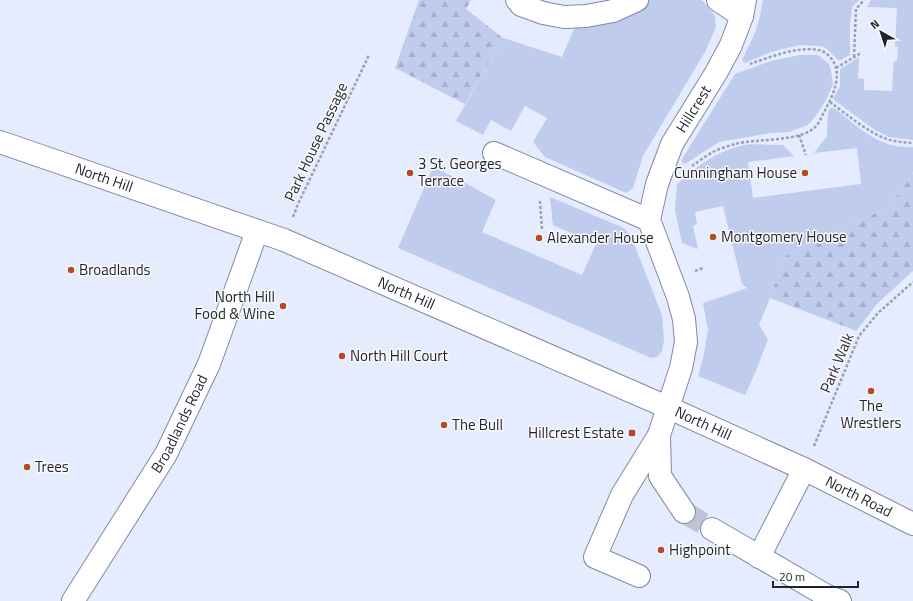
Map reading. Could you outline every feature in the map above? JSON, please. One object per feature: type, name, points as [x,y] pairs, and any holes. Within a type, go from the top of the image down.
[{"type":"street","points":[[517,0],[521,5],[544,13],[564,17],[586,16],[613,11],[637,0]]},
{"type":"street","points":[[718,0],[744,8]]},
{"type":"street","name":"Hillcrest","points":[[649,220],[657,184],[672,144],[716,73],[731,45],[744,8]]},
{"type":"street","name":"North Hill","points":[[0,142],[284,240],[668,407],[804,469]]},
{"type":"street","points":[[494,153],[649,220],[678,297],[684,319],[686,342],[681,368],[659,435],[622,495],[595,557],[639,576]]},
{"type":"street","name":"Broadlands Road","points":[[73,601],[166,454],[209,364],[257,231]]},
{"type":"street","points":[[659,435],[660,476],[684,512]]},
{"type":"street","points":[[759,557],[804,469]]},
{"type":"street","name":"North Road","points":[[804,469],[913,524]]},
{"type":"street","points":[[712,530],[827,596],[840,601]]},
{"type":"path","points":[[854,57],[856,9],[864,0]]},
{"type":"path","points":[[690,167],[715,151],[737,143],[793,137],[807,133],[816,126],[830,102],[836,85],[836,68],[833,61],[828,55],[820,50],[799,50],[771,56],[746,66]]},
{"type":"path","points":[[836,68],[861,53]]},
{"type":"path","name":"Park House Passage","points":[[284,240],[298,204],[369,55]]},
{"type":"path","points":[[830,102],[876,134],[888,140],[912,143]]},
{"type":"path","points":[[799,135],[806,155]]},
{"type":"path","points":[[540,200],[542,228]]},
{"type":"path","name":"Park Walk","points":[[804,469],[859,336],[878,313],[913,282]]},
{"type":"green space","points":[[419,0],[471,0],[466,9],[503,38],[465,104],[395,68]]},
{"type":"green space","points":[[648,0],[701,0],[715,16],[716,27],[705,52],[643,156],[633,188],[626,193],[545,157],[533,142],[547,118],[525,106],[511,131],[491,120],[483,135],[456,121],[503,38],[562,57],[577,22]]},
{"type":"green space","points":[[763,0],[859,0],[852,7],[850,26],[850,55],[839,61],[826,48],[820,46],[800,45],[771,52],[745,63],[742,60],[755,33]]},
{"type":"green space","points":[[871,0],[913,0],[913,140],[889,137],[875,130],[834,100],[840,86],[840,69],[859,57],[858,78],[864,79],[864,90],[892,91],[894,61],[897,61],[898,47],[895,47],[897,8],[867,7]]},
{"type":"green space","points":[[800,55],[818,55],[829,64],[833,84],[826,100],[808,125],[789,132],[771,133],[719,142],[685,164],[682,162],[682,159],[735,74],[771,61]]},
{"type":"green space","points":[[831,108],[834,108],[878,140],[895,146],[913,147],[912,175],[889,207],[785,256],[759,325],[768,339],[745,395],[698,376],[703,359],[708,330],[703,303],[747,288],[742,284],[723,206],[695,212],[697,224],[693,226],[698,249],[682,243],[675,211],[677,184],[714,156],[740,146],[756,144],[783,145],[794,156],[748,162],[753,198],[861,184],[857,148],[814,153],[827,136],[828,111]]},
{"type":"green space","points":[[433,167],[496,200],[482,232],[582,275],[596,244],[553,225],[550,197],[624,228],[631,236],[662,315],[664,340],[662,351],[657,357],[651,358],[398,248]]},
{"type":"green space","points":[[913,171],[913,271],[878,303],[856,331],[770,298],[785,256],[889,207],[912,175]]},
{"type":"tunnel","points":[[684,512],[712,529]]},
{"type":"place","name":"3 St. Georges Terrace","points":[[410,173]]},
{"type":"place","name":"Cunningham House","points":[[805,173]]},
{"type":"place","name":"Montgomery House","points":[[713,237]]},
{"type":"place","name":"Alexander House","points":[[539,238]]},
{"type":"place","name":"Broadlands","points":[[71,270]]},
{"type":"place","name":"North Hill Food & Wine","points":[[283,306]]},
{"type":"place","name":"North Hill Court","points":[[342,356]]},
{"type":"place","name":"The Wrestlers","points":[[871,391]]},
{"type":"place","name":"The Bull","points":[[444,425]]},
{"type":"place","name":"Hillcrest Estate","points":[[632,433]]},
{"type":"place","name":"Trees","points":[[27,467]]},
{"type":"place","name":"Highpoint","points":[[661,550]]}]
